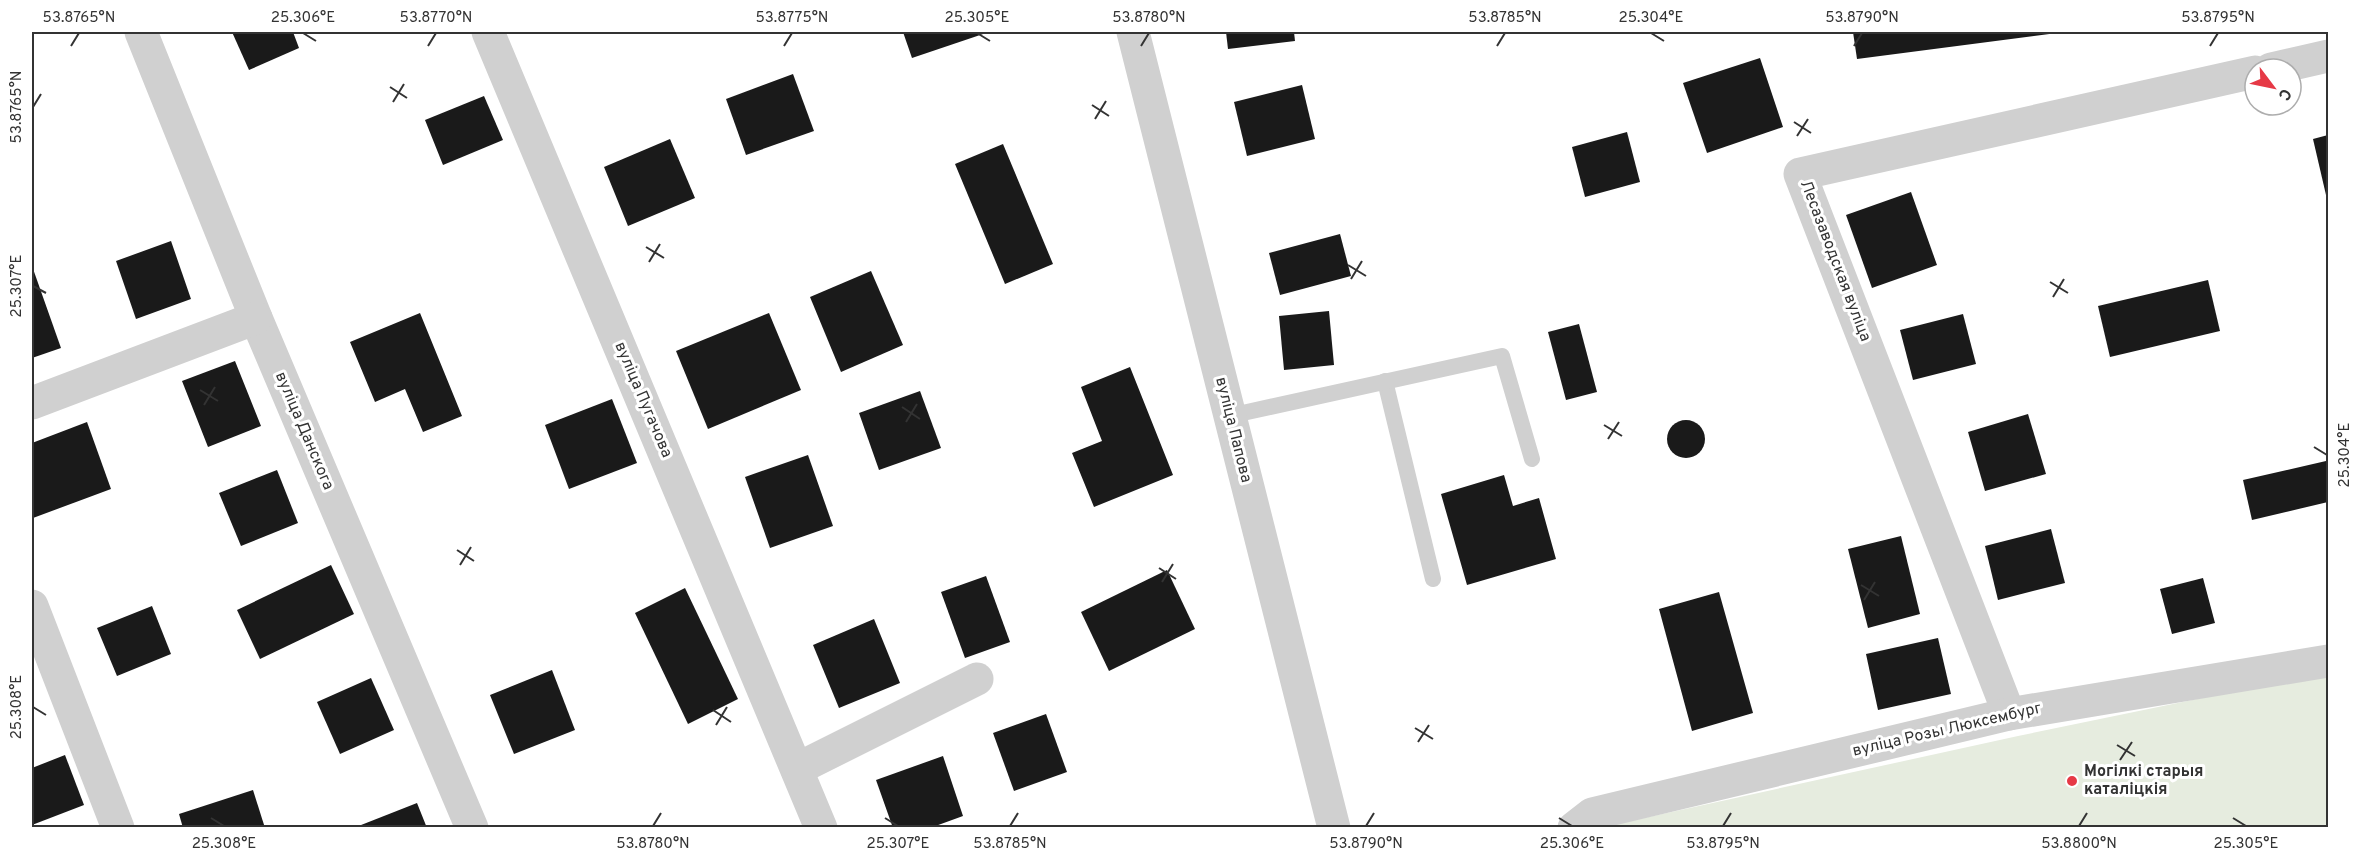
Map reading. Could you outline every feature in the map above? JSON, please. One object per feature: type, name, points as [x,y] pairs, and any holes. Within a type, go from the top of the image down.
[{"type":"street","name":"вуліца Данскога","points":[[141,32],[256,318],[472,828]]},
{"type":"street","name":"вуліца Пугачова","points":[[488,32],[821,828]]},
{"type":"street","name":"вуліца Папова","points":[[1132,32],[1334,828]]},
{"type":"street","points":[[2303,62],[2328,56]]},
{"type":"street","name":"Лесазаводская вуліца","points":[[2009,714],[1800,174],[2243,75]]},
{"type":"street","points":[[32,403],[256,318]]},
{"type":"street","points":[[32,606],[118,828]]},
{"type":"street","name":"вуліца Розы Люксембург","points":[[1574,828],[1592,814],[2009,714],[2328,661]]},
{"type":"street","points":[[797,769],[977,679]]},
{"type":"lane","points":[[1229,416],[1502,356],[1532,459]]},
{"type":"lane","points":[[1385,381],[1433,579]]},
{"type":"shaded area","name":"Могілкі старыя каталіцкія","points":[[2328,672],[2328,827],[1613,828],[1612,825],[2018,736]]},
{"type":"building","points":[[232,32],[293,32],[299,48],[249,70]]},
{"type":"building","points":[[903,32],[989,32],[912,58]]},
{"type":"building","points":[[1226,32],[1294,32],[1295,41],[1228,49]]},
{"type":"building","points":[[1853,32],[2057,32],[2057,33],[1857,59]]},
{"type":"building","points":[[1760,58],[1783,127],[1707,153],[1683,83]]},
{"type":"building","points":[[793,74],[814,131],[746,155],[726,99]]},
{"type":"building","points":[[1302,85],[1315,139],[1247,156],[1234,102]]},
{"type":"building","points":[[484,96],[503,140],[443,165],[425,120]]},
{"type":"building","points":[[1627,132],[1640,182],[1585,197],[1572,147]]},
{"type":"building","points":[[2328,135],[2328,194],[2326,195],[2313,139]]},
{"type":"building","points":[[670,139],[695,198],[628,226],[604,167]]},
{"type":"building","points":[[1003,144],[1053,264],[1005,284],[955,164]]},
{"type":"building","points":[[1911,192],[1937,265],[1872,288],[1846,215]]},
{"type":"building","points":[[1340,234],[1351,276],[1280,295],[1269,253]]},
{"type":"building","points":[[171,241],[191,299],[136,319],[116,261]]},
{"type":"building","points":[[32,266],[61,348],[32,358]]},
{"type":"building","points":[[871,271],[903,345],[841,372],[810,297]]},
{"type":"building","points":[[2208,280],[2220,331],[2110,357],[2098,306]]},
{"type":"building","points":[[1329,311],[1334,365],[1284,370],[1279,316]]},
{"type":"building","points":[[420,313],[462,416],[423,432],[405,389],[375,402],[350,342]]},
{"type":"building","points":[[769,313],[801,390],[708,429],[676,351]]},
{"type":"building","points":[[1963,314],[1976,364],[1913,380],[1900,330]]},
{"type":"building","points":[[1579,324],[1597,392],[1566,400],[1548,332]]},
{"type":"building","points":[[235,361],[261,426],[208,447],[182,381]]},
{"type":"building","points":[[1130,367],[1173,475],[1094,507],[1072,453],[1102,441],[1081,387]]},
{"type":"building","points":[[920,391],[941,448],[879,470],[859,413]]},
{"type":"building","points":[[612,399],[637,463],[569,489],[545,425]]},
{"type":"building","points":[[2028,414],[2046,474],[1985,491],[1968,432]]},
{"type":"building","points":[[1686,420],[1700,425],[1705,439],[1700,453],[1686,458],[1672,453],[1667,439],[1672,425]]},
{"type":"building","points":[[87,422],[111,489],[33,518],[32,443]]},
{"type":"building","points":[[808,455],[833,526],[770,548],[745,477]]},
{"type":"building","points":[[2326,461],[2328,502],[2252,520],[2243,480]]},
{"type":"building","points":[[277,470],[298,523],[241,546],[219,493]]},
{"type":"building","points":[[1504,475],[1513,506],[1539,498],[1556,559],[1467,585],[1441,494]]},
{"type":"building","points":[[2051,529],[2065,583],[1998,600],[1985,546]]},
{"type":"building","points":[[1901,536],[1920,614],[1868,628],[1848,549]]},
{"type":"building","points":[[331,565],[354,614],[260,659],[237,610]]},
{"type":"building","points":[[1167,570],[1195,629],[1109,671],[1081,612]]},
{"type":"building","points":[[986,576],[1010,642],[965,658],[941,592]]},
{"type":"building","points":[[2203,578],[2215,623],[2172,634],[2160,589]]},
{"type":"building","points":[[685,588],[738,699],[688,724],[635,613]]},
{"type":"building","points":[[1719,592],[1753,713],[1692,731],[1659,609]]},
{"type":"building","points":[[152,606],[171,654],[117,676],[97,628]]},
{"type":"building","points":[[874,619],[900,683],[839,708],[813,645]]},
{"type":"building","points":[[1938,638],[1951,694],[1878,710],[1866,654]]},
{"type":"building","points":[[552,670],[575,730],[514,754],[490,695]]},
{"type":"building","points":[[371,678],[394,730],[340,754],[317,702]]},
{"type":"building","points":[[1046,714],[1067,772],[1014,791],[993,733]]},
{"type":"building","points":[[65,755],[84,805],[32,825],[32,768]]},
{"type":"building","points":[[943,756],[963,816],[930,828],[893,828],[876,780]]},
{"type":"building","points":[[253,790],[265,828],[183,828],[179,814]]},
{"type":"building","points":[[417,803],[427,828],[356,828],[356,827]]},
{"type":"place","name":"Могілкі старыя каталіцкія","points":[[2072,781]]}]
